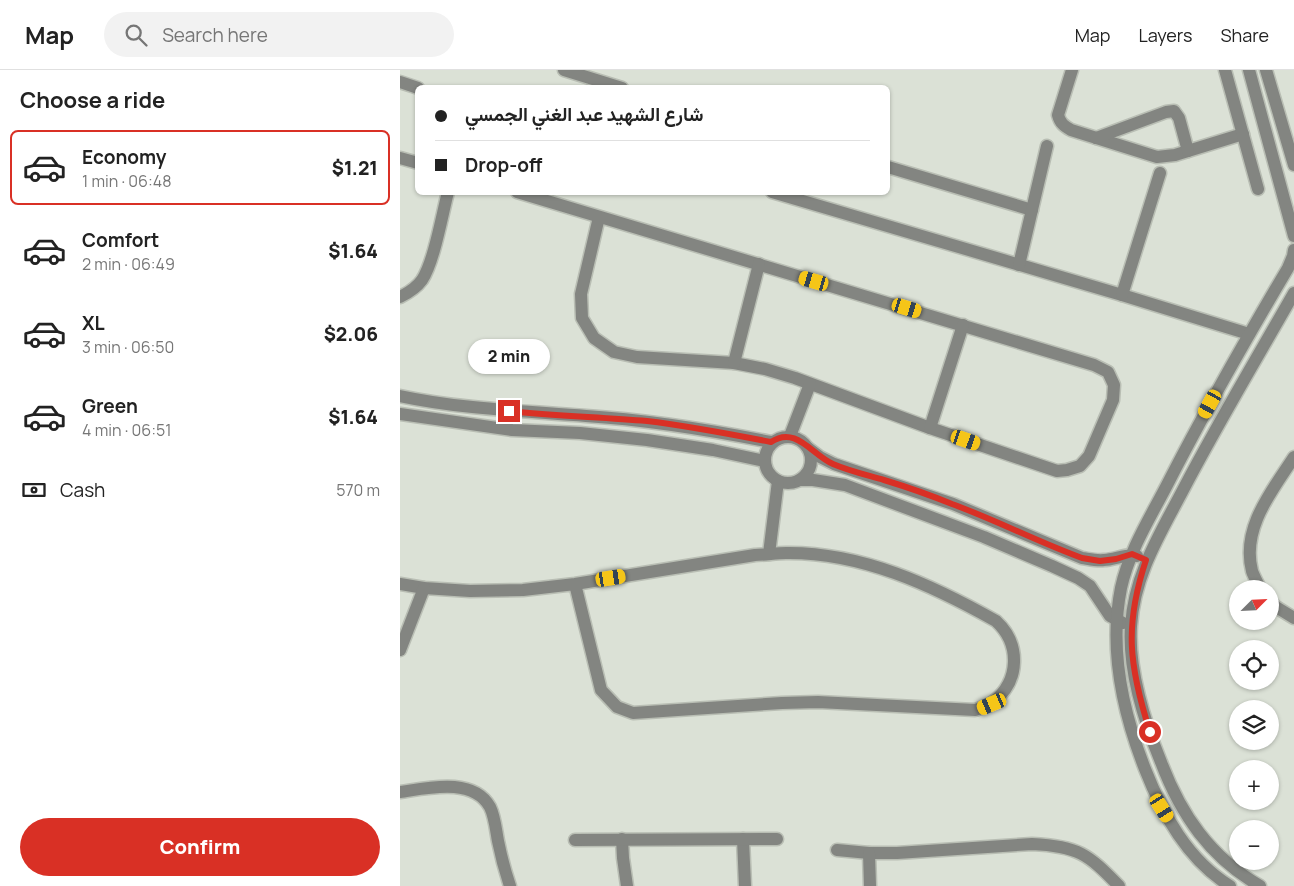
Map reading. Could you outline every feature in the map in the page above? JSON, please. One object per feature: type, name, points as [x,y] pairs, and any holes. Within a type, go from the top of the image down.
[{"type":"street","points":[[564,70],[612,85]]},
{"type":"street","points":[[1072,70],[1058,115],[1060,122],[1071,130],[1157,157],[1167,157],[1243,134]]},
{"type":"street","points":[[1225,70],[1258,190]]},
{"type":"street","points":[[1249,70],[1294,236]]},
{"type":"street","points":[[1266,70],[1294,165]]},
{"type":"street","points":[[400,82],[415,87]]},
{"type":"street","points":[[1096,138],[1166,112],[1174,111],[1179,118],[1188,151]]},
{"type":"street","points":[[1019,265],[1047,146]]},
{"type":"street","points":[[400,158],[415,162]]},
{"type":"street","points":[[890,168],[1032,210]]},
{"type":"street","points":[[1122,295],[1160,172]]},
{"type":"street","points":[[400,297],[408,293],[421,280],[429,264],[447,195]]},
{"type":"street","points":[[527,195],[1094,365],[1108,372],[1114,385],[1113,400],[1089,456],[1080,466],[1057,471],[765,369],[734,364],[637,357],[614,352],[594,338],[582,318],[581,294],[599,217]]},
{"type":"street","points":[[782,195],[1249,334]]},
{"type":"street","points":[[1230,886],[1198,860],[1179,836],[1162,808],[1148,777],[1127,716],[1121,684],[1117,620],[1121,588],[1132,554],[1249,334],[1293,260]]},
{"type":"street","points":[[734,364],[758,264]]},
{"type":"street","points":[[1260,886],[1222,859],[1199,834],[1180,807],[1160,762],[1145,716],[1133,666],[1131,627],[1138,583],[1146,560],[1201,456],[1294,293]]},
{"type":"street","points":[[930,428],[963,325]]},
{"type":"street","points":[[790,436],[810,384]]},
{"type":"street","points":[[400,396],[524,413],[648,422],[710,430],[771,442]]},
{"type":"street","points":[[400,414],[512,430],[580,433],[647,440],[713,450],[764,461]]},
{"type":"street","points":[[808,448],[811,462],[805,476],[800,480],[793,483],[778,481],[768,473],[764,461],[771,442],[777,438],[790,436],[797,438],[820,457],[834,464],[953,504],[1082,558],[1108,560],[1132,554],[1146,560]]},
{"type":"street","points":[[1256,580],[1253,572],[1250,550],[1253,529],[1264,502],[1294,457]]},
{"type":"street","points":[[800,480],[845,485],[958,527],[1052,566],[1090,586],[1110,616],[1131,627]]},
{"type":"street","points":[[769,554],[778,481]]},
{"type":"street","points":[[400,584],[424,588],[470,591],[514,590],[575,584],[785,552],[812,554],[852,561],[890,571],[930,587],[996,621],[1002,626],[1011,641],[1015,658],[1013,676],[1004,692],[992,704],[975,710],[818,702],[774,703],[633,713],[617,707],[601,690],[575,584]]},
{"type":"street","points":[[400,650],[424,588]]},
{"type":"street","points":[[1279,609],[1294,618]]},
{"type":"street","points":[[400,792],[455,788],[469,790],[482,797],[490,808],[503,865],[510,886]]},
{"type":"street","points":[[743,839],[745,886]]},
{"type":"street","points":[[575,840],[777,839]]},
{"type":"street","points":[[622,840],[627,886]]},
{"type":"street","points":[[837,850],[869,854],[1032,844],[1054,845],[1075,850],[1093,860],[1119,886]]},
{"type":"street","points":[[869,854],[870,886]]},
{"type":"route","points":[[509,411],[648,422],[710,430],[771,442],[783,436],[790,436],[797,438],[820,457],[834,464],[953,504],[1069,554],[1100,561],[1132,554],[1146,560],[1138,583],[1134,605],[1131,646],[1133,666],[1150,732]]}]
